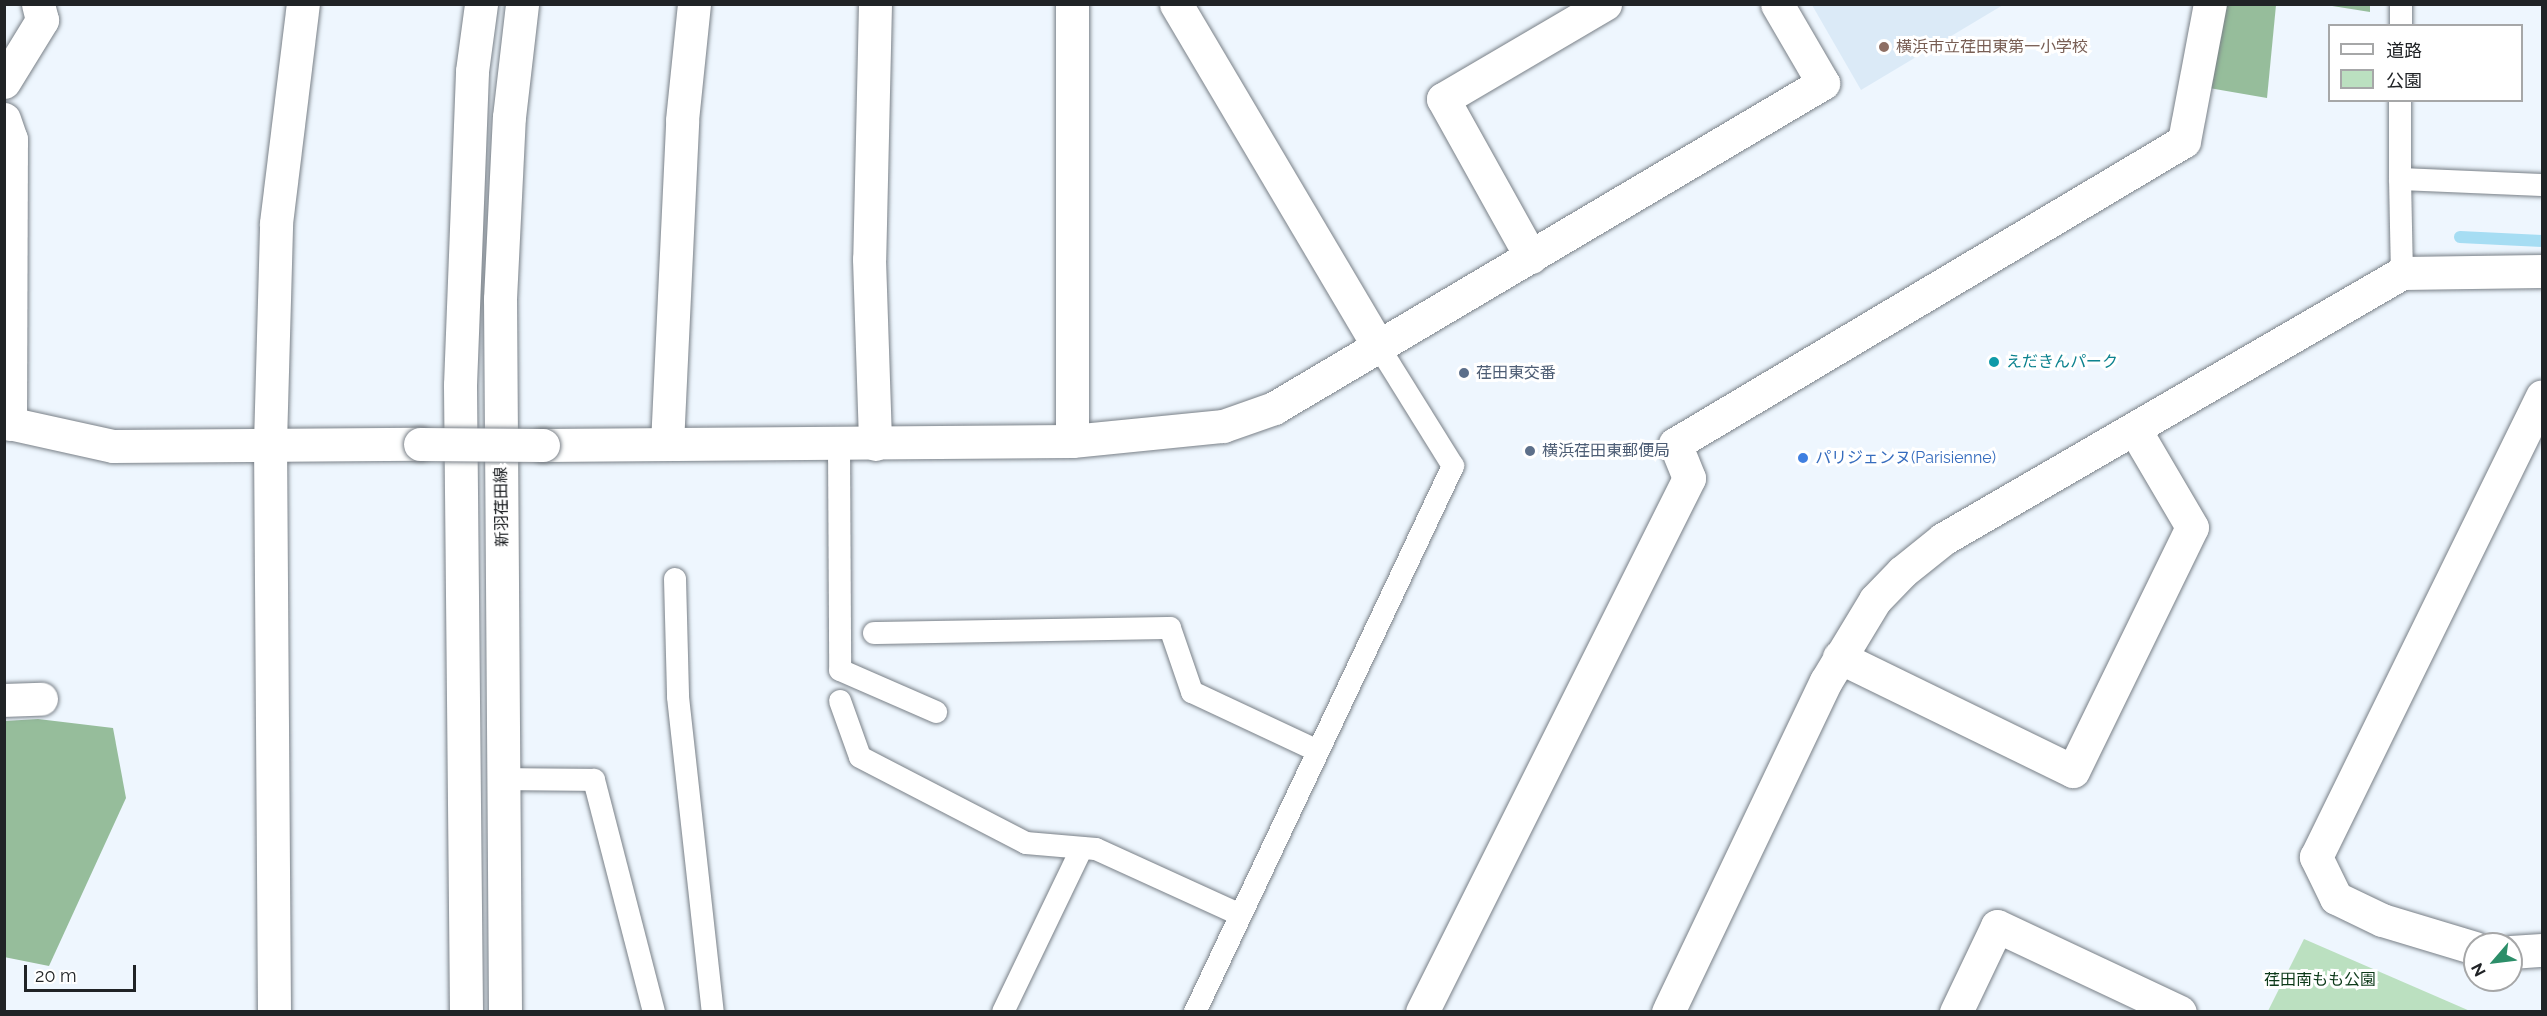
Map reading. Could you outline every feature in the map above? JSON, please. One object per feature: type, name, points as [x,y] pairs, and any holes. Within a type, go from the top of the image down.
[{"type":"street","points":[[4,82],[42,20],[38,4]]},
{"type":"street","points":[[274,1011],[270,443],[276,223],[303,4]]},
{"type":"street","points":[[466,1011],[460,385],[472,71],[481,4]]},
{"type":"street","name":"新羽荏田線","points":[[505,1011],[500,298],[509,117],[522,4]]},
{"type":"street","points":[[667,444],[681,120],[694,4]]},
{"type":"street","points":[[875,4],[869,259],[875,444]]},
{"type":"street","points":[[1072,4],[1072,441]]},
{"type":"street","points":[[1176,4],[1379,347]]},
{"type":"street","points":[[1531,257],[1443,99],[1605,4]]},
{"type":"street","points":[[4,119],[11,139],[7,423],[113,446],[270,443],[543,445],[1072,441],[1223,426],[1274,408],[1823,83],[1777,4]]},
{"type":"street","points":[[1422,1011],[1689,478],[1675,444],[2184,141],[2210,4]]},
{"type":"street","points":[[1668,1011],[1839,657],[1875,600],[1943,539],[2135,430],[2402,273],[2542,271]]},
{"type":"street","points":[[2463,944],[2382,920],[2336,898],[2316,857],[2542,396]]},
{"type":"street","points":[[1839,657],[2073,771],[2192,527],[2135,430]]},
{"type":"street","points":[[4,700],[41,699]]},
{"type":"street","points":[[1956,1011],[1997,926],[2180,1011]]},
{"type":"street","points":[[2523,951],[2542,950]]},
{"type":"lane","points":[[2401,4],[2401,24]]},
{"type":"lane","points":[[2400,102],[2402,273]]},
{"type":"lane","points":[[2400,179],[2542,185]]},
{"type":"lane","points":[[1195,1011],[1453,466],[1379,347]]},
{"type":"lane","points":[[839,444],[840,670],[936,712]]},
{"type":"lane","points":[[675,579],[678,697],[713,1011]]},
{"type":"lane","points":[[874,633],[1170,628],[1192,692],[1318,752]]},
{"type":"lane","points":[[840,701],[860,757],[1026,843],[1096,849],[1241,915]]},
{"type":"lane","points":[[504,779],[594,780],[654,1011]]},
{"type":"lane","points":[[1003,1011],[1082,848]]},
{"type":"shaded area","name":"横浜市立荏田東第一小学校","points":[[1812,5],[2003,5],[1861,90]]},
{"type":"green space","points":[[2370,4],[2370,12],[2326,5]]},
{"type":"green space","points":[[2224,5],[2276,5],[2267,98],[2209,88]]},
{"type":"green space","points":[[38,719],[113,728],[126,798],[49,966],[4,957],[5,721]]},
{"type":"green space","name":"荏田南もも公園","points":[[2304,939],[2470,1011],[2268,1011]]},
{"type":"waterway","points":[[2460,237],[2542,241]]},
{"type":"place","name":"横浜市立荏田東第一小学校","points":[[1884,47]]},
{"type":"place","name":"えだきんパーク","points":[[1994,362]]},
{"type":"place","name":"荏田東交番","points":[[1464,373]]},
{"type":"place","name":"横浜荏田東郵便局","points":[[1530,451]]},
{"type":"place","name":"パリジェンヌ(Parisienne)","points":[[1803,458]]}]
